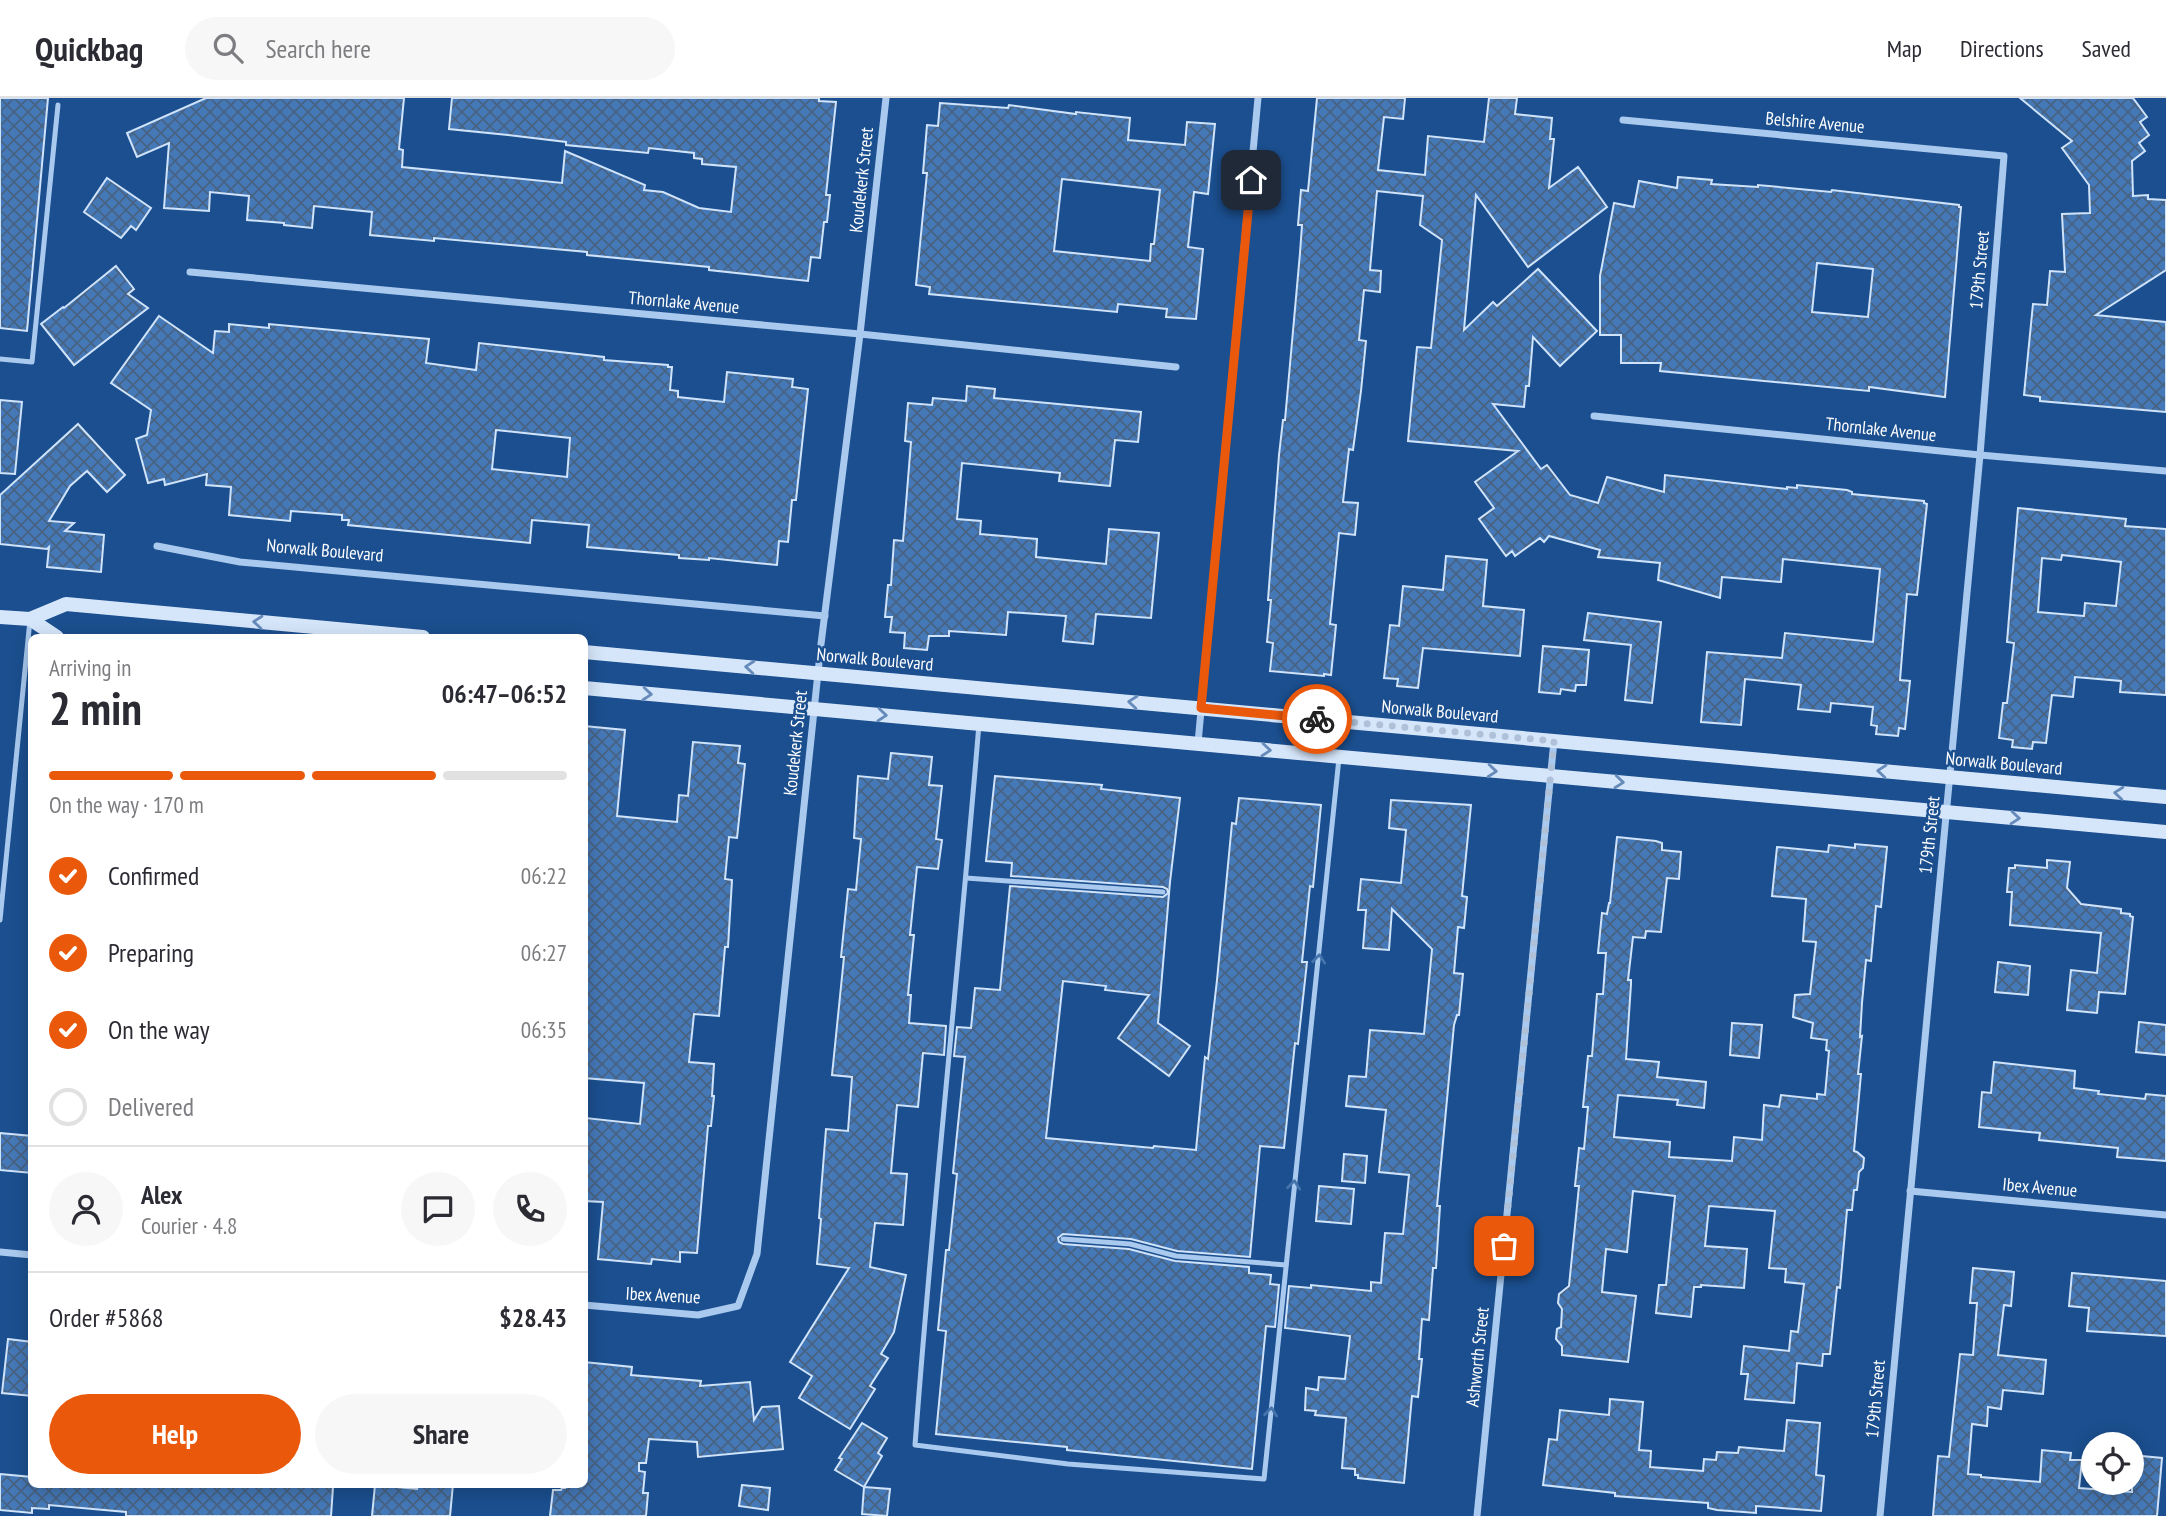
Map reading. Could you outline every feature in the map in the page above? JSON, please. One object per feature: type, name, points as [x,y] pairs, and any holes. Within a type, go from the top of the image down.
[{"type":"main road","points":[[30,620],[66,604],[391,634]]},
{"type":"main road","points":[[0,617],[30,620],[52,634]]},
{"type":"main road","name":"Norwalk Boulevard","points":[[588,652],[2166,797]]},
{"type":"main road","points":[[588,688],[2166,832]]},
{"type":"street","name":"Koudekerk Street","points":[[738,1306],[757,1255],[818,673],[886,98]]},
{"type":"street","points":[[1198,744],[1258,98]]},
{"type":"street","name":"Belshire Avenue","points":[[1623,120],[2004,156]]},
{"type":"street","name":"179th Street","points":[[1880,1516],[1980,455],[2004,156]]},
{"type":"street","name":"Thornlake Avenue","points":[[190,272],[860,334],[1176,367]]},
{"type":"street","name":"Thornlake Avenue","points":[[1594,416],[2166,471]]},
{"type":"street","name":"Norwalk Boulevard","points":[[157,546],[240,562],[825,615]]},
{"type":"street","name":"Ashworth Street","points":[[1478,1516],[1554,741]]},
{"type":"street","name":"Ibex Avenue","points":[[1910,1191],[2166,1215]]},
{"type":"street","points":[[0,1252],[28,1255]]},
{"type":"street","name":"Ibex Avenue","points":[[588,1305],[698,1315],[738,1306]]},
{"type":"lane","points":[[0,359],[32,362],[58,105]]},
{"type":"lane","points":[[29,634],[30,620]]},
{"type":"lane","points":[[0,920],[28,640]]},
{"type":"lane","points":[[979,724],[915,1445],[1068,1464],[1264,1479],[1339,757]]},
{"type":"lane","points":[[966,878],[1163,892]]},
{"type":"lane","points":[[1063,1239],[1130,1244],[1176,1256],[1286,1265]]},
{"type":"building","points":[[0,98],[48,98],[27,331],[0,328]]},
{"type":"building","points":[[206,98],[404,98],[399,149],[403,150],[402,167],[562,183],[565,151],[645,185],[644,190],[663,192],[699,208],[731,212],[736,167],[702,164],[702,159],[694,158],[694,153],[649,148],[648,153],[566,145],[566,142],[449,129],[452,98],[819,98],[819,101],[836,102],[826,195],[830,195],[820,258],[811,257],[808,281],[709,270],[709,267],[587,255],[587,252],[370,235],[372,212],[314,206],[312,228],[247,220],[249,196],[210,192],[209,211],[164,208],[169,143],[137,157],[127,133]]},
{"type":"building","points":[[1317,98],[1405,98],[1403,119],[1384,117],[1378,170],[1425,175],[1428,136],[1484,142],[1489,98],[1517,98],[1515,114],[1552,118],[1550,139],[1554,139],[1549,188],[1578,167],[1607,207],[1528,267],[1476,195],[1464,330],[1493,302],[1497,306],[1538,269],[1597,331],[1560,366],[1533,337],[1529,386],[1526,386],[1524,407],[1493,404],[1541,469],[1547,465],[1570,495],[1598,503],[1607,477],[1664,492],[1665,475],[1787,489],[1797,488],[1797,485],[1847,490],[1852,494],[1924,501],[1927,504],[1917,595],[1907,594],[1900,680],[1910,681],[1905,729],[1899,728],[1898,736],[1876,734],[1877,726],[1871,725],[1873,707],[1831,703],[1830,712],[1798,709],[1801,685],[1745,679],[1741,725],[1701,722],[1707,652],[1782,658],[1785,633],[1873,642],[1880,569],[1783,559],[1781,582],[1722,577],[1720,598],[1658,580],[1660,563],[1598,557],[1600,550],[1549,536],[1544,542],[1540,538],[1515,556],[1512,551],[1506,556],[1479,519],[1494,508],[1475,482],[1518,451],[1408,441],[1417,347],[1431,348],[1442,240],[1420,225],[1423,196],[1377,191],[1370,270],[1381,271],[1380,292],[1364,290],[1359,340],[1366,341],[1353,450],[1349,449],[1343,502],[1358,503],[1355,535],[1339,533],[1330,624],[1336,625],[1331,675],[1270,671],[1273,643],[1267,642],[1271,600],[1268,600],[1279,455],[1285,420],[1300,253],[1302,225],[1298,225],[1301,190],[1308,191]]},
{"type":"building","points":[[2020,98],[2133,98],[2147,117],[2140,122],[2149,135],[2139,143],[2145,151],[2132,161],[2133,196],[2148,195],[2148,199],[2166,200],[2166,270],[2096,315],[2166,322],[2166,412],[2040,401],[2040,397],[2024,395],[2033,304],[2047,305],[2050,271],[2065,272],[2062,214],[2090,213],[2089,185],[2062,148],[2072,141]]},
{"type":"building","points":[[940,103],[1008,108],[1009,105],[1130,118],[1128,140],[1185,145],[1187,122],[1215,124],[1208,194],[1194,192],[1188,247],[1203,249],[1196,319],[1166,317],[1167,309],[1118,304],[1117,312],[929,294],[930,287],[916,285],[927,173],[923,173],[927,125],[938,126]],"holes":[[[1062,179],[1160,190],[1150,261],[1054,251]]]},
{"type":"building","points":[[1678,177],[1712,180],[1711,184],[1832,190],[1959,205],[1961,207],[1945,397],[1869,387],[1869,391],[1660,371],[1661,363],[1621,363],[1621,335],[1600,335],[1600,276],[1614,203],[1634,207],[1639,181],[1677,188]],"holes":[[[1817,263],[1873,269],[1868,317],[1812,312]]]},
{"type":"building","points":[[107,178],[151,208],[136,230],[131,226],[121,238],[84,212]]},
{"type":"building","points":[[116,266],[134,289],[128,294],[148,308],[74,365],[41,324]]},
{"type":"building","points":[[159,316],[213,353],[215,331],[229,332],[229,324],[269,328],[269,324],[429,339],[426,363],[476,370],[479,343],[604,357],[604,360],[668,365],[672,367],[670,390],[678,391],[678,397],[724,402],[727,372],[793,379],[792,387],[808,389],[796,500],[792,500],[788,542],[779,541],[777,565],[709,558],[679,558],[679,555],[587,547],[589,525],[532,520],[530,543],[348,525],[349,520],[342,520],[342,515],[291,511],[290,521],[229,515],[231,487],[206,485],[207,474],[165,485],[164,479],[148,483],[136,439],[147,435],[151,410],[111,383]],"holes":[[[496,430],[570,438],[567,477],[492,469]]]},
{"type":"building","points":[[967,386],[995,389],[994,398],[1141,412],[1138,442],[1115,440],[1110,486],[1059,481],[1060,473],[962,463],[957,519],[981,521],[980,534],[1037,539],[1036,557],[1106,564],[1109,529],[1159,533],[1151,618],[1096,614],[1093,644],[1063,641],[1066,616],[1008,612],[1006,635],[949,631],[949,636],[929,636],[927,650],[904,648],[905,633],[890,632],[892,617],[885,617],[888,585],[891,585],[894,540],[903,541],[911,442],[905,441],[908,403],[932,405],[933,398],[966,401]]},
{"type":"building","points":[[0,400],[22,402],[15,474],[0,473]]},
{"type":"building","points":[[78,424],[125,475],[107,492],[87,471],[70,486],[49,521],[74,523],[65,531],[104,535],[101,572],[47,567],[49,547],[47,549],[0,544],[0,495]]},
{"type":"building","points":[[2018,508],[2126,519],[2125,526],[2166,529],[2166,695],[2120,692],[2121,681],[2075,677],[2073,697],[2052,695],[2046,743],[2033,742],[2032,749],[2012,747],[2013,740],[1999,738],[2003,703],[2007,703],[2014,643],[2007,642]],"holes":[[[2062,555],[2121,562],[2116,606],[2085,603],[2084,616],[2038,612],[2042,558],[2061,560]]]},
{"type":"building","points":[[1446,556],[1487,560],[1483,606],[1524,610],[1520,656],[1423,648],[1418,688],[1397,686],[1398,679],[1384,678],[1390,625],[1399,626],[1403,586],[1443,590]]},
{"type":"building","points":[[1588,613],[1661,622],[1652,703],[1625,700],[1631,645],[1584,640]]},
{"type":"building","points":[[1543,646],[1589,650],[1586,685],[1576,685],[1575,691],[1561,689],[1560,694],[1539,692]]},
{"type":"building","points":[[588,726],[625,730],[617,816],[677,822],[679,795],[688,796],[693,742],[740,746],[738,763],[745,764],[737,838],[729,837],[725,879],[732,880],[728,947],[725,947],[719,1016],[694,1014],[689,1062],[714,1064],[714,1096],[711,1126],[708,1126],[697,1253],[680,1252],[680,1262],[652,1259],[651,1264],[598,1259],[603,1202],[588,1201],[588,1118],[640,1124],[644,1083],[588,1078]]},
{"type":"building","points":[[891,753],[932,757],[929,785],[942,786],[936,839],[942,840],[938,869],[917,867],[910,935],[914,935],[908,995],[911,995],[909,1023],[946,1026],[944,1055],[923,1053],[918,1107],[897,1105],[891,1173],[907,1174],[903,1225],[875,1223],[870,1267],[906,1275],[894,1332],[881,1354],[888,1358],[870,1386],[875,1389],[850,1429],[799,1398],[812,1376],[790,1362],[849,1268],[817,1264],[826,1129],[848,1131],[852,1077],[832,1075],[848,889],[856,890],[861,839],[854,838],[858,776],[888,779]]},
{"type":"building","points":[[995,776],[1102,785],[1101,789],[1180,798],[1158,1023],[1190,1046],[1169,1076],[1118,1038],[1149,995],[1105,990],[1106,986],[1063,981],[1046,1138],[1153,1148],[1196,1150],[1205,1057],[1208,1059],[1217,980],[1232,823],[1236,824],[1239,798],[1321,805],[1302,962],[1307,962],[1284,1148],[1260,1146],[1250,1257],[1177,1251],[1131,1239],[1063,1234],[1058,1238],[1063,1244],[1129,1249],[1175,1261],[1249,1267],[1249,1273],[1271,1275],[1270,1284],[1279,1285],[1275,1327],[1266,1326],[1252,1469],[936,1434],[946,1331],[938,1330],[957,1174],[953,1173],[965,1057],[954,1056],[957,1027],[971,1028],[975,988],[1000,990],[1010,886],[1163,897],[1168,893],[1163,887],[1011,876],[1012,863],[986,861]]},
{"type":"building","points":[[1391,800],[1471,805],[1462,896],[1467,897],[1464,928],[1458,927],[1454,973],[1463,974],[1459,1015],[1454,1025],[1437,1206],[1440,1206],[1436,1268],[1433,1268],[1429,1320],[1422,1319],[1418,1397],[1412,1396],[1404,1483],[1358,1478],[1355,1469],[1342,1468],[1346,1418],[1315,1415],[1316,1411],[1305,1410],[1306,1388],[1318,1390],[1319,1377],[1345,1379],[1350,1336],[1285,1328],[1289,1286],[1311,1288],[1311,1285],[1371,1291],[1371,1282],[1381,1283],[1385,1233],[1403,1234],[1409,1175],[1379,1172],[1386,1110],[1346,1106],[1349,1076],[1366,1077],[1370,1030],[1424,1034],[1432,949],[1392,909],[1389,950],[1363,948],[1366,910],[1358,910],[1361,879],[1401,883],[1406,830],[1389,828]]},
{"type":"building","points":[[1617,837],[1656,841],[1662,843],[1662,850],[1681,852],[1679,879],[1667,878],[1661,932],[1646,931],[1645,938],[1633,937],[1628,980],[1631,980],[1631,984],[1626,1059],[1659,1062],[1657,1077],[1706,1082],[1704,1108],[1677,1105],[1678,1100],[1618,1095],[1614,1137],[1670,1142],[1669,1157],[1732,1161],[1734,1137],[1762,1140],[1764,1105],[1779,1107],[1781,1095],[1817,1099],[1817,1094],[1825,1095],[1829,1051],[1826,1050],[1827,1040],[1811,1038],[1813,1023],[1793,1017],[1795,995],[1810,994],[1816,942],[1803,941],[1806,899],[1772,896],[1777,847],[1828,852],[1829,845],[1855,848],[1855,844],[1887,847],[1881,907],[1876,906],[1871,961],[1866,960],[1862,1003],[1858,1074],[1861,1074],[1854,1151],[1864,1158],[1863,1168],[1859,1172],[1857,1190],[1854,1190],[1852,1210],[1847,1210],[1840,1288],[1837,1287],[1830,1354],[1823,1354],[1822,1366],[1797,1363],[1794,1403],[1745,1399],[1748,1374],[1741,1374],[1744,1346],[1789,1351],[1791,1331],[1798,1332],[1804,1284],[1785,1282],[1786,1269],[1769,1268],[1775,1211],[1709,1206],[1705,1246],[1747,1249],[1744,1288],[1701,1285],[1694,1287],[1691,1317],[1656,1313],[1659,1285],[1666,1285],[1675,1196],[1633,1191],[1627,1252],[1606,1249],[1602,1292],[1636,1296],[1628,1362],[1562,1355],[1562,1346],[1556,1339],[1557,1329],[1561,1327],[1559,1294],[1569,1286],[1579,1186],[1575,1186],[1579,1148],[1584,1149],[1588,1107],[1583,1107],[1588,1056],[1592,1056],[1597,994],[1603,994],[1606,953],[1598,953],[1602,913],[1607,914],[1610,903]]},
{"type":"building","points":[[2047,860],[2070,862],[2067,888],[2081,904],[2121,909],[2121,913],[2133,917],[2125,994],[2099,992],[2097,1013],[2067,1010],[2071,970],[2097,973],[2101,933],[2010,925],[2012,892],[2007,892],[2009,868],[2015,868],[2015,865],[2047,868]]},
{"type":"building","points":[[1998,962],[2030,966],[2028,995],[1995,992]]},
{"type":"building","points":[[2139,1022],[2166,1025],[2166,1055],[2136,1052]]},
{"type":"building","points":[[1732,1023],[1762,1025],[1759,1058],[1730,1055]]},
{"type":"building","points":[[1994,1062],[2075,1071],[2074,1088],[2099,1091],[2098,1094],[2145,1099],[2146,1094],[2166,1096],[2166,1161],[2117,1157],[2118,1148],[2039,1140],[2040,1133],[1979,1127],[1982,1092],[1991,1093]]},
{"type":"building","points":[[0,1133],[28,1136],[28,1173],[0,1170]]},
{"type":"building","points":[[1344,1154],[1367,1156],[1365,1183],[1342,1181]]},
{"type":"building","points":[[1319,1186],[1354,1189],[1351,1224],[1316,1221]]},
{"type":"building","points":[[1973,1268],[2014,1272],[2011,1306],[2004,1305],[1998,1355],[2046,1360],[2043,1394],[2003,1390],[2001,1409],[1988,1407],[1987,1426],[1972,1424],[1968,1474],[2040,1482],[2042,1450],[2071,1453],[2070,1460],[2081,1460],[2081,1495],[2144,1495],[2144,1456],[2162,1458],[2157,1516],[1933,1516],[1938,1456],[1949,1457],[1960,1354],[1973,1355],[1977,1303],[1970,1303]]},
{"type":"building","points":[[2072,1273],[2166,1281],[2166,1336],[2087,1331],[2089,1308],[2069,1306]]},
{"type":"building","points":[[8,1339],[28,1342],[28,1396],[2,1393]]},
{"type":"building","points":[[588,1362],[632,1367],[631,1375],[701,1381],[700,1386],[750,1382],[754,1420],[762,1407],[779,1406],[783,1449],[698,1457],[697,1442],[649,1439],[646,1463],[639,1463],[639,1471],[645,1472],[643,1493],[648,1493],[646,1516],[550,1516],[553,1490],[588,1488]]},
{"type":"building","points":[[1610,1399],[1643,1402],[1639,1450],[1651,1451],[1650,1467],[1703,1471],[1704,1459],[1716,1460],[1717,1452],[1738,1453],[1739,1447],[1784,1451],[1787,1420],[1820,1423],[1816,1475],[1824,1476],[1821,1511],[1756,1506],[1756,1513],[1717,1510],[1708,1508],[1708,1503],[1615,1496],[1615,1493],[1543,1485],[1549,1439],[1557,1440],[1560,1410],[1609,1415]]},
{"type":"building","points":[[862,1423],[887,1438],[878,1453],[882,1456],[864,1487],[835,1470],[842,1459],[839,1458]]},
{"type":"building","points":[[0,1474],[28,1477],[28,1488],[333,1488],[331,1516],[126,1516],[126,1512],[49,1505],[49,1509],[32,1508],[32,1513],[0,1510]]},
{"type":"building","points":[[742,1485],[770,1488],[768,1510],[739,1506]]},
{"type":"building","points":[[864,1487],[890,1489],[887,1516],[862,1514]]},
{"type":"building","points":[[375,1488],[453,1488],[450,1516],[372,1516]]},
{"type":"way so far","points":[[1317,719],[1554,741],[1504,1246]]},
{"type":"route","points":[[1251,180],[1201,708],[1317,719]]}]
